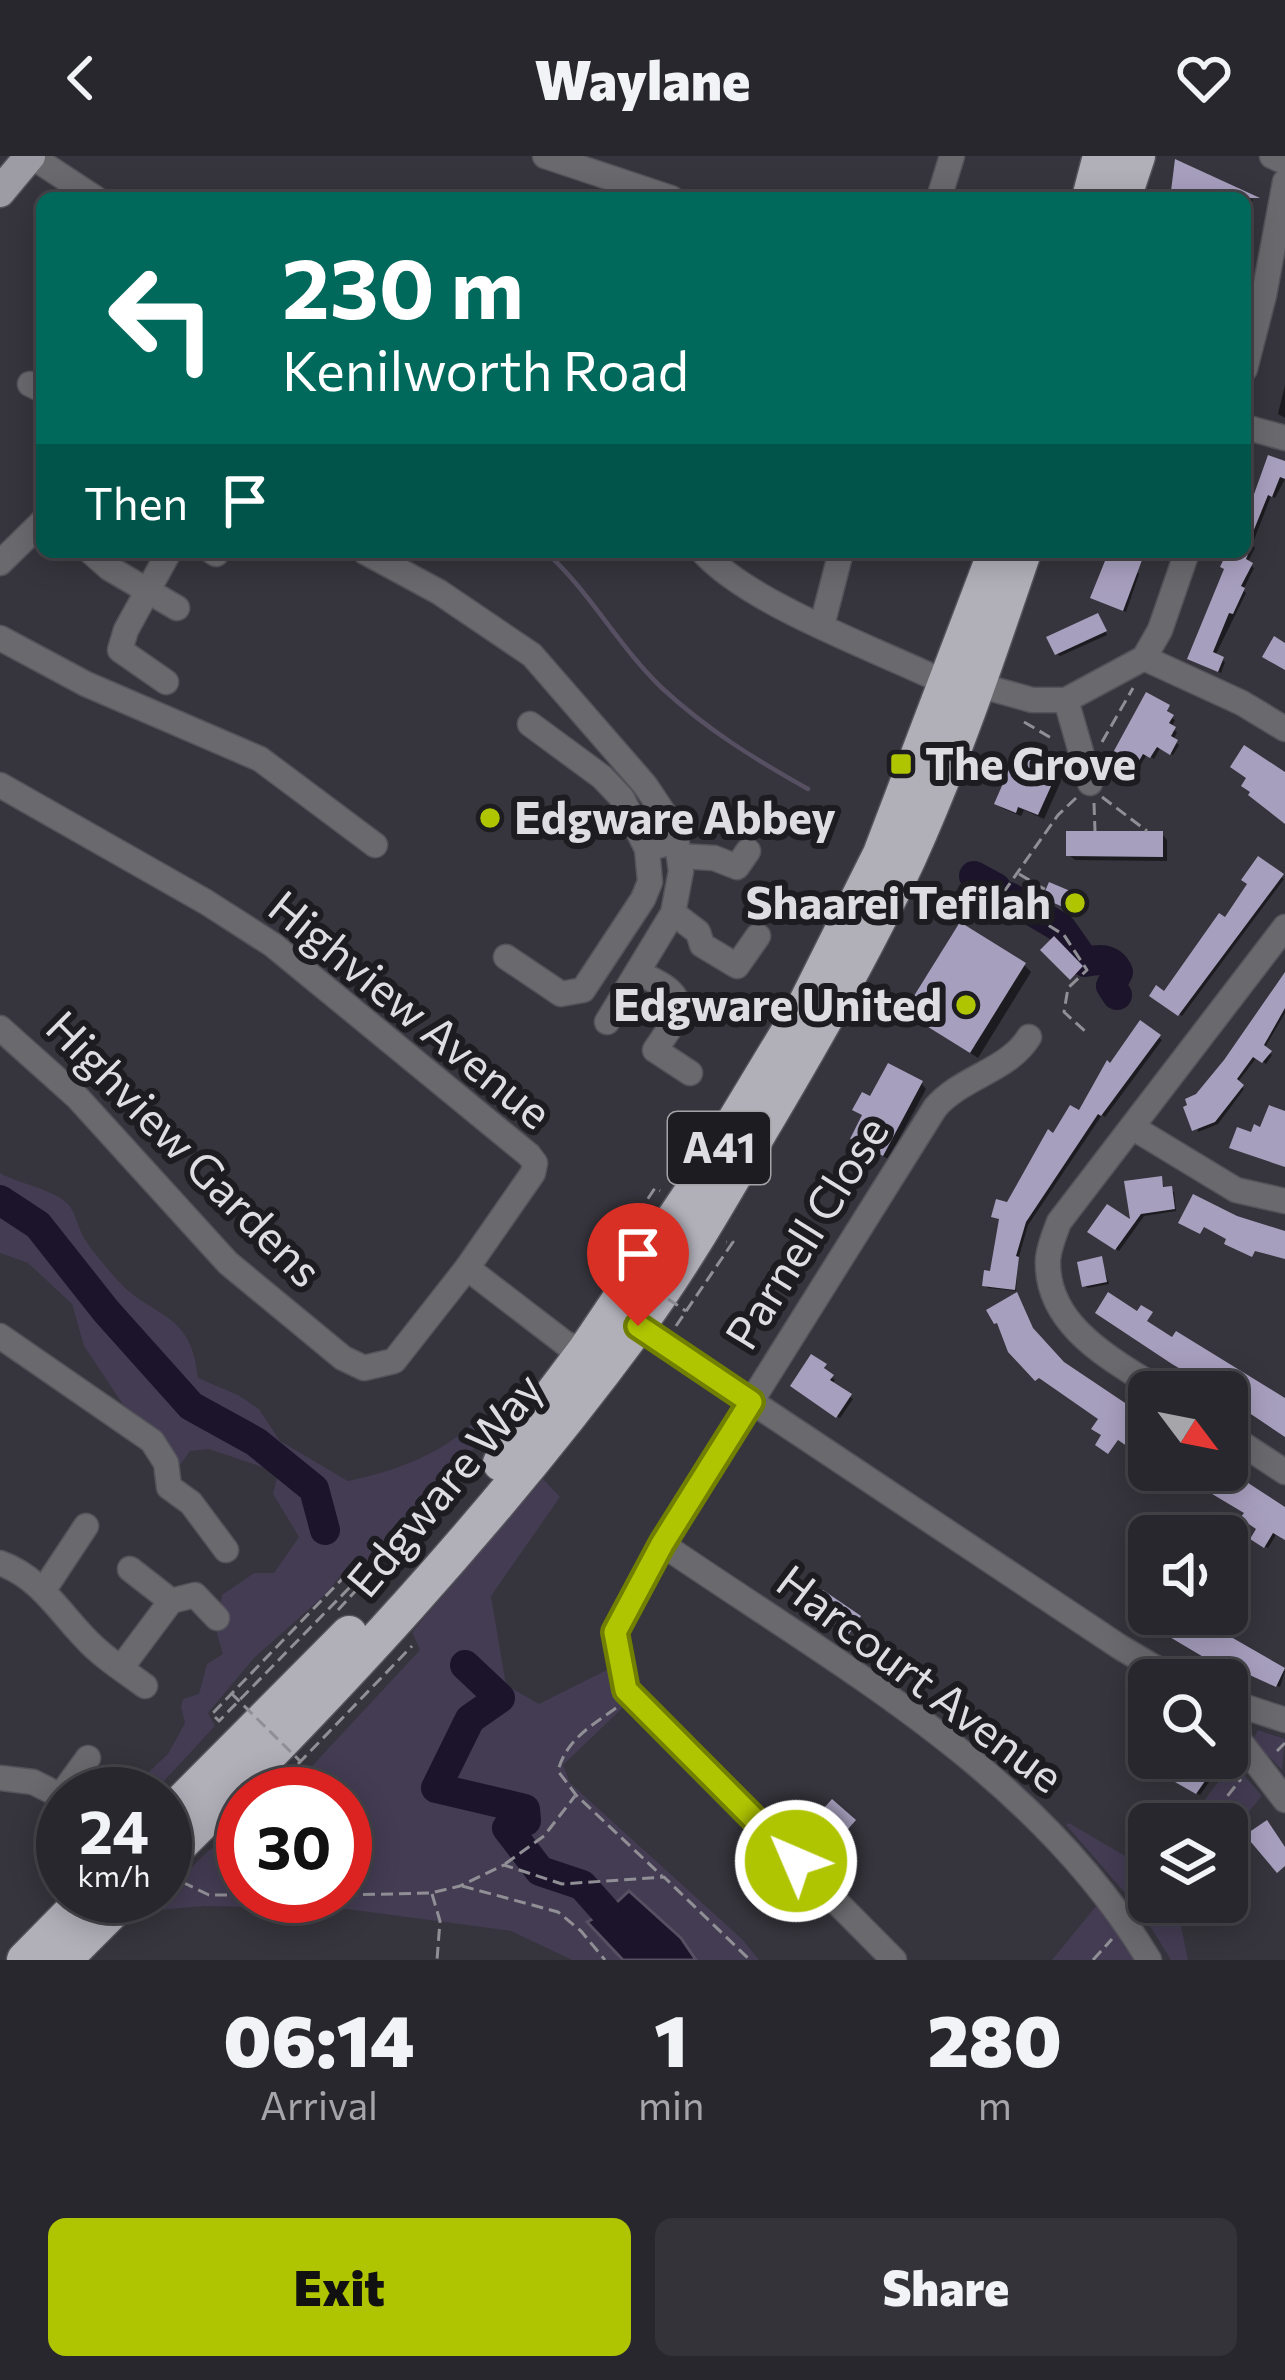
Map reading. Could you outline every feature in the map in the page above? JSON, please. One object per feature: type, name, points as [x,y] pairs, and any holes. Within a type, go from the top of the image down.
[{"type":"highway","points":[[1104,177],[1137,156]]},
{"type":"highway","name":"Edgware Way","points":[[192,1839],[427,1586],[652,1324],[827,1018],[908,857],[964,682],[995,558]]},
{"type":"highway","name":"Edgware Way","points":[[192,1792],[410,1573],[586,1350],[691,1194],[806,1002],[1020,558]]},
{"type":"highway","points":[[25,1960],[61,1923]]},
{"type":"highway","points":[[62,1960],[100,1923]]},
{"type":"main road","points":[[0,193],[30,156]]},
{"type":"street","points":[[30,156],[86,192]]},
{"type":"street","points":[[544,156],[653,192]]},
{"type":"street","points":[[941,192],[952,156]]},
{"type":"street","points":[[1272,156],[1285,162]]},
{"type":"street","points":[[1251,346],[1285,182]]},
{"type":"street","points":[[1251,429],[1285,439]]},
{"type":"street","points":[[0,563],[36,528]]},
{"type":"street","points":[[100,558],[177,608]]},
{"type":"street","points":[[166,558],[120,650],[166,682]]},
{"type":"street","points":[[376,558],[439,592],[532,655],[645,785],[675,830],[681,871],[673,913],[607,1022]]},
{"type":"street","points":[[709,558],[723,574],[931,676],[1032,700],[1066,700],[1144,658],[1160,630],[1185,558]]},
{"type":"street","points":[[821,625],[839,558]]},
{"type":"street","points":[[0,638],[86,684],[260,759],[375,845]]},
{"type":"street","points":[[1144,658],[1242,703],[1285,730]]},
{"type":"street","points":[[1066,700],[1088,776]]},
{"type":"street","points":[[506,957],[560,994],[583,990],[644,899],[650,882],[647,849],[622,798],[530,724]]},
{"type":"street","name":"Highview Avenue","points":[[0,785],[273,945],[530,1155],[535,1163],[533,1173],[467,1268]]},
{"type":"street","points":[[647,849],[678,849],[737,867],[748,851]]},
{"type":"street","points":[[673,913],[698,932],[702,945],[737,966],[758,936]]},
{"type":"street","points":[[1133,1371],[1077,1332],[1055,1300],[1048,1259],[1059,1222],[1285,927]]},
{"type":"street","points":[[638,972],[670,988],[678,998],[681,1012],[655,1050],[690,1073]]},
{"type":"street","name":"Highview Gardens","points":[[0,1028],[77,1097],[228,1263],[344,1358],[364,1368],[394,1361],[467,1268]]},
{"type":"street","name":"Parnell Close","points":[[631,1695],[626,1690],[615,1632],[662,1544],[935,1108],[950,1090],[1021,1051],[1029,1037]]},
{"type":"street","points":[[1132,1127],[1236,1190],[1285,1201]]},
{"type":"street","points":[[467,1268],[566,1344],[586,1350]]},
{"type":"street","points":[[652,1324],[751,1402],[1140,1659]]},
{"type":"street","points":[[0,1336],[152,1441],[166,1462],[163,1497],[191,1504],[226,1550]]},
{"type":"street","points":[[1248,1448],[1285,1472]]},
{"type":"street","points":[[44,1591],[86,1526]]},
{"type":"street","name":"Harcourt Avenue","points":[[662,1544],[1000,1781],[1055,1834],[1128,1924],[1149,1960]]},
{"type":"street","points":[[0,1563],[44,1591],[88,1642],[146,1686]]},
{"type":"street","points":[[130,1569],[171,1601]]},
{"type":"street","points":[[122,1668],[171,1601],[195,1595],[217,1618]]},
{"type":"street","points":[[631,1695],[894,1960]]},
{"type":"street","points":[[1248,1708],[1285,1720]]},
{"type":"street","points":[[1248,1752],[1285,1800]]},
{"type":"street","points":[[0,1778],[36,1782]]},
{"type":"path","points":[[1085,1031],[1064,1012],[1068,988],[1088,970],[1064,935],[1001,896],[1088,776],[1144,658]]},
{"type":"path","points":[[1024,722],[1070,746],[1078,741]]},
{"type":"path","points":[[1095,831],[1094,802],[1102,796],[1147,831]]},
{"type":"path","points":[[1017,873],[1046,890]]},
{"type":"path","points":[[661,1192],[655,1187],[608,1259],[686,1312]]},
{"type":"path","points":[[652,1324],[675,1328],[733,1242],[728,1239]]},
{"type":"path","points":[[613,1279],[627,1257]]},
{"type":"path","points":[[246,1693],[249,1696],[371,1578],[485,1450]]},
{"type":"path","points":[[346,1576],[354,1583],[289,1649],[246,1693],[219,1721],[212,1714],[346,1576]]},
{"type":"path","points":[[231,1694],[301,1762],[412,1646]]},
{"type":"path","points":[[631,1695],[581,1732],[562,1754],[558,1771],[576,1795],[750,1960]]},
{"type":"path","points":[[1219,1803],[1257,1765]]},
{"type":"path","points":[[372,1894],[431,1893],[460,1886],[504,1865],[536,1842],[576,1795]]},
{"type":"path","points":[[504,1865],[562,1884],[664,1877]]},
{"type":"path","points":[[460,1886],[558,1912],[581,1930],[605,1960]]},
{"type":"path","points":[[431,1893],[440,1921],[437,1960]]},
{"type":"shaded area","points":[[0,1173],[68,1204],[84,1238],[113,1275],[187,1338],[198,1378],[259,1409],[280,1441],[348,1481],[416,1460],[448,1443],[476,1420],[492,1426],[359,1582],[347,1567],[327,1593],[254,1658],[208,1713],[215,1726],[177,1767],[154,1767],[168,1754],[185,1723],[183,1699],[199,1694],[207,1664],[223,1654],[217,1634],[222,1595],[254,1573],[274,1573],[299,1537],[273,1494],[277,1477],[271,1470],[209,1449],[190,1451],[180,1465],[136,1424],[84,1346],[72,1304],[28,1263],[0,1253]]},
{"type":"shaded area","points":[[543,1479],[560,1497],[491,1596],[506,1685],[539,1704],[621,1663],[633,1698],[563,1765],[570,1783],[743,1940],[759,1960],[572,1960],[511,1931],[372,1912],[372,1767],[311,1767],[420,1650],[412,1632]]},
{"type":"shaded area","points":[[1258,1730],[1285,1739],[1282,1770],[1253,1740]]},
{"type":"shaded area","points":[[1221,1779],[1247,1779],[1262,1796],[1248,1812],[1248,1803],[1202,1803]]},
{"type":"shaded area","points":[[1066,1825],[1128,1857],[1128,1896]]},
{"type":"shaded area","points":[[216,1846],[216,1906],[192,1907],[192,1867]]},
{"type":"shaded area","points":[[629,1891],[681,1938],[696,1960],[623,1960],[587,1922]]},
{"type":"shaded area","points":[[1097,1905],[1135,1960],[1052,1960]]},
{"type":"shaded area","points":[[1148,1923],[1180,1923],[1188,1960],[1171,1960]]},
{"type":"building","points":[[1175,159],[1247,192],[1173,192]]},
{"type":"building","points":[[1268,455],[1285,461],[1285,479],[1280,477],[1272,497],[1268,495],[1251,537],[1253,497]]},
{"type":"building","points":[[1106,558],[1143,558],[1123,611],[1090,598]]},
{"type":"building","points":[[1224,558],[1246,558],[1253,563],[1213,652],[1224,657],[1218,672],[1187,659],[1224,569],[1220,567]]},
{"type":"building","points":[[1098,613],[1107,631],[1055,655],[1046,637]]},
{"type":"building","points":[[1274,636],[1285,643],[1285,670],[1262,657]]},
{"type":"building","points":[[1146,692],[1170,705],[1167,711],[1174,715],[1169,723],[1176,727],[1171,736],[1178,740],[1170,755],[1157,747],[1150,758],[1143,754],[1132,773],[1109,760]]},
{"type":"building","points":[[1244,745],[1285,772],[1285,824],[1248,795],[1241,786],[1246,778],[1230,767]]},
{"type":"building","points":[[1018,749],[1057,773],[1038,815],[994,804]]},
{"type":"building","points":[[1066,831],[1163,831],[1163,857],[1066,856]]},
{"type":"building","points":[[1258,856],[1284,874],[1178,1016],[1149,996],[1156,985],[1164,991],[1219,913],[1225,917],[1247,884],[1241,880]]},
{"type":"building","points":[[1049,882],[1082,896],[1075,912],[1042,898]]},
{"type":"building","points":[[960,922],[1026,963],[970,1053],[904,1012]]},
{"type":"building","points":[[1054,936],[1083,966],[1070,980],[1040,950]]},
{"type":"building","points":[[1285,972],[1285,1008],[1264,1045],[1272,1051],[1262,1063],[1253,1057],[1237,1079],[1244,1085],[1215,1122],[1192,1131],[1183,1107],[1185,1099],[1196,1094],[1224,1060]]},
{"type":"building","points":[[1140,1020],[1161,1035],[1098,1114],[1026,1222],[1016,1256],[1015,1290],[982,1286],[984,1270],[990,1271],[999,1219],[991,1217],[996,1199],[1007,1202],[1048,1129],[1053,1133],[1070,1105],[1079,1110],[1107,1060],[1110,1063]]},
{"type":"building","points":[[888,1063],[923,1081],[883,1156],[850,1139],[862,1115],[852,1110],[862,1092],[870,1096]]},
{"type":"building","points":[[1269,1105],[1285,1111],[1285,1167],[1229,1148],[1237,1127],[1251,1132],[1254,1124],[1260,1127]]},
{"type":"building","points":[[1162,1176],[1163,1187],[1172,1186],[1175,1209],[1141,1214],[1115,1250],[1087,1232],[1107,1204],[1130,1219],[1124,1181]]},
{"type":"building","points":[[1193,1194],[1237,1216],[1285,1231],[1285,1259],[1255,1251],[1252,1257],[1224,1244],[1226,1239],[1204,1227],[1200,1234],[1178,1223]]},
{"type":"building","points":[[1102,1256],[1107,1282],[1082,1287],[1077,1262]]},
{"type":"building","points":[[1017,1292],[1033,1328],[1064,1362],[1128,1405],[1128,1447],[1118,1440],[1108,1454],[1095,1445],[1101,1435],[1091,1429],[1098,1419],[1039,1378],[1035,1381],[1008,1352],[997,1323],[986,1310]]},
{"type":"building","points":[[1108,1292],[1137,1311],[1141,1305],[1153,1312],[1147,1321],[1172,1337],[1176,1331],[1241,1371],[1184,1371],[1095,1313]]},
{"type":"building","points":[[811,1354],[827,1364],[824,1368],[834,1375],[830,1380],[852,1394],[836,1418],[790,1386]]},
{"type":"building","points":[[1248,1375],[1285,1398],[1285,1437],[1248,1412]]},
{"type":"building","points":[[1248,1483],[1285,1507],[1285,1540],[1273,1533],[1264,1548],[1250,1539],[1256,1529],[1244,1513],[1207,1491],[1248,1491]]},
{"type":"building","points":[[823,1590],[861,1616],[849,1634],[811,1609]]},
{"type":"building","points":[[1166,1635],[1228,1635],[1285,1668],[1276,1687],[1248,1674],[1248,1659],[1207,1659]]},
{"type":"building","points":[[1170,1779],[1206,1779],[1196,1794]]},
{"type":"building","points":[[832,1799],[856,1820],[841,1837],[817,1816]]},
{"type":"building","points":[[1267,1820],[1285,1847],[1285,1866],[1277,1873],[1248,1833]]},
{"type":"waterway","points":[[552,558],[662,688],[732,743],[808,789]]},
{"type":"waterway","points":[[974,876],[996,888]]},
{"type":"waterway","points":[[1009,897],[1061,928],[1085,962],[1112,964],[1118,972],[1111,986],[1117,995]]},
{"type":"waterway","points":[[0,1200],[38,1225],[191,1406],[256,1442],[314,1489],[325,1530]]},
{"type":"waterway","points":[[465,1665],[500,1698],[470,1719],[436,1788],[525,1809],[526,1821],[507,1828],[540,1871],[582,1885],[606,1912]]},
{"type":"place","name":"The Grove","points":[[901,764]]},
{"type":"place","name":"Edgware Abbey","points":[[490,818]]},
{"type":"place","name":"Shaarei Tefilah","points":[[1075,903]]},
{"type":"place","name":"Edgware United","points":[[966,1005]]},
{"type":"route","points":[[638,1326],[751,1402],[662,1544],[615,1632],[626,1690],[796,1861]]}]
